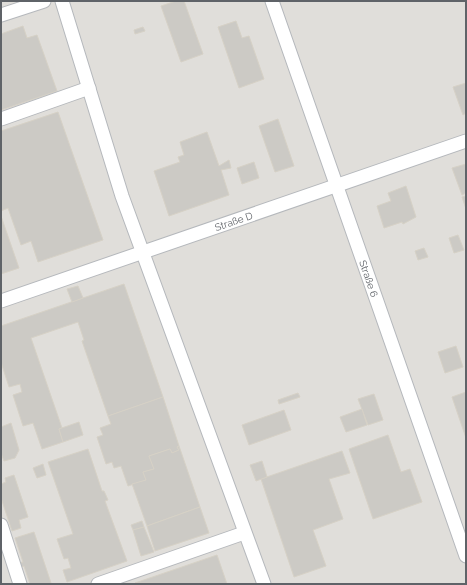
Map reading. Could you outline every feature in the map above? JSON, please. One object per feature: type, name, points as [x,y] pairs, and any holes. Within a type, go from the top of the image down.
[{"type":"lane","points":[[1,15],[44,1]]},
{"type":"lane","points":[[62,1],[122,196],[244,533],[264,584]]},
{"type":"lane","name":"Straße 6","points":[[272,1],[466,556]]},
{"type":"lane","points":[[1,119],[89,88]]},
{"type":"lane","name":"Straße D","points":[[1,301],[336,184],[466,141]]},
{"type":"lane","points":[[1,525],[20,584]]},
{"type":"lane","points":[[98,584],[244,533]]},
{"type":"shaded area","points":[[1,1],[466,1],[466,584],[1,584]]},
{"type":"building","points":[[176,1],[184,1],[203,54],[181,62],[161,6]]},
{"type":"building","points":[[236,21],[242,38],[249,36],[264,79],[239,88],[218,27]]},
{"type":"building","points":[[23,26],[27,38],[37,35],[57,91],[1,110],[1,34]]},
{"type":"building","points":[[143,27],[145,31],[135,34],[134,30]]},
{"type":"building","points":[[466,83],[466,113],[463,115],[453,87]]},
{"type":"building","points":[[58,112],[103,240],[38,262],[31,241],[21,245],[8,208],[1,211],[1,131]]},
{"type":"building","points":[[278,119],[294,166],[275,172],[259,126]]},
{"type":"building","points":[[207,132],[219,166],[229,160],[231,168],[221,170],[229,195],[169,216],[154,171],[180,162],[178,157],[184,155],[180,142]]},
{"type":"building","points":[[254,162],[259,178],[242,184],[237,168]]},
{"type":"building","points":[[466,164],[466,193],[462,195],[452,168]]},
{"type":"building","points":[[406,186],[416,217],[403,224],[402,222],[384,228],[377,206],[391,201],[388,193]]},
{"type":"building","points":[[466,196],[466,209],[462,197]]},
{"type":"building","points":[[1,216],[19,268],[1,274]]},
{"type":"building","points":[[458,235],[464,250],[454,253],[449,238]]},
{"type":"building","points":[[424,248],[428,257],[418,260],[415,251]]},
{"type":"building","points":[[124,284],[163,397],[108,416],[82,341],[84,340],[78,322],[31,338],[62,428],[59,429],[63,442],[42,449],[33,423],[23,426],[13,395],[22,392],[20,384],[9,387],[1,362],[1,326]]},
{"type":"building","points":[[78,286],[83,298],[72,302],[67,289]]},
{"type":"building","points":[[456,346],[463,367],[445,373],[438,352]]},
{"type":"building","points":[[466,392],[466,438],[452,397]]},
{"type":"building","points":[[298,393],[300,397],[279,404],[278,400]]},
{"type":"building","points":[[374,394],[383,420],[368,425],[358,399]]},
{"type":"building","points":[[163,397],[179,450],[172,453],[170,449],[149,456],[154,469],[143,472],[146,480],[128,486],[121,466],[114,468],[112,462],[106,464],[97,437],[103,435],[100,428],[111,424],[108,416]]},
{"type":"building","points":[[362,409],[367,425],[346,432],[340,417]]},
{"type":"building","points":[[284,410],[291,430],[249,445],[242,425]]},
{"type":"building","points":[[79,422],[83,435],[63,442],[59,429]]},
{"type":"building","points":[[11,423],[19,450],[15,458],[4,461],[1,453],[1,427]]},
{"type":"building","points":[[388,435],[401,472],[410,469],[422,502],[373,519],[349,449]]},
{"type":"building","points":[[179,446],[200,507],[147,526],[132,484],[146,480],[143,472],[154,469],[149,456],[170,449],[172,453],[179,450],[177,447]]},
{"type":"building","points":[[88,449],[102,491],[104,491],[108,500],[105,501],[127,561],[67,582],[63,570],[71,568],[68,558],[64,559],[57,539],[73,534],[48,462]]},
{"type":"building","points":[[342,451],[350,473],[329,479],[343,519],[313,530],[326,566],[294,577],[261,479]]},
{"type":"building","points":[[262,461],[267,477],[256,481],[250,465]]},
{"type":"building","points":[[43,464],[46,475],[37,478],[33,468]]},
{"type":"building","points":[[14,475],[28,517],[19,520],[21,528],[12,531],[1,498],[1,484],[6,482],[5,478]]},
{"type":"building","points":[[200,507],[209,533],[155,551],[147,526]]},
{"type":"building","points":[[142,521],[144,527],[133,530],[131,525]]},
{"type":"building","points":[[144,527],[154,552],[141,556],[133,530]]},
{"type":"building","points":[[34,532],[51,583],[49,584],[30,584],[24,566],[21,567],[19,563],[23,562],[15,538]]},
{"type":"building","points":[[217,555],[227,584],[135,583]]}]
